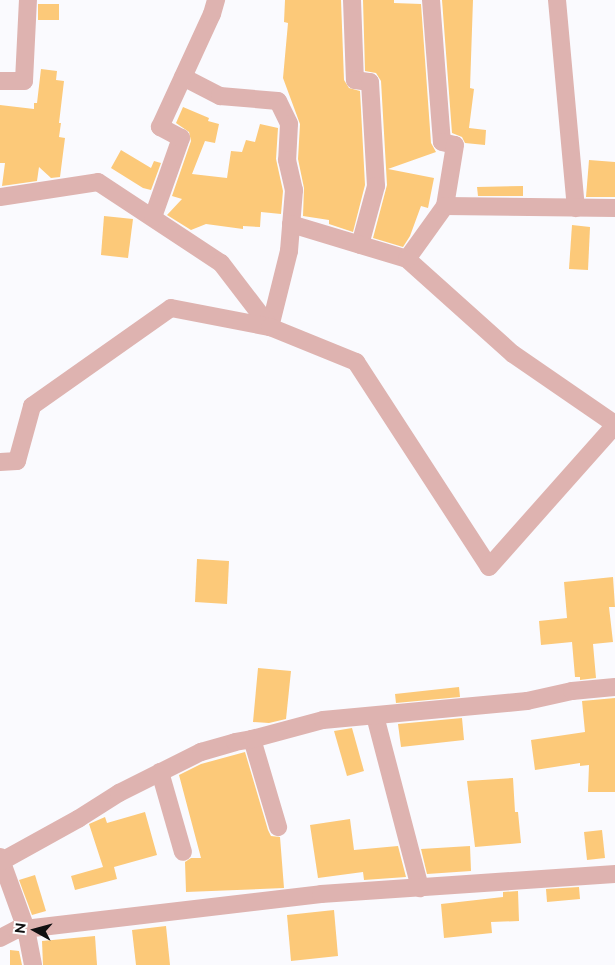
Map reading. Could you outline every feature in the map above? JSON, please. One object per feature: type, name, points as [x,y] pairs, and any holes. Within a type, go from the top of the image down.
[{"type":"street","points":[[0,81],[24,81],[28,0]]},
{"type":"street","points":[[153,217],[181,138],[160,127],[212,14],[216,0]]},
{"type":"street","points":[[352,0],[355,80],[370,82],[376,186],[360,245]]},
{"type":"street","points":[[407,258],[445,206],[455,145],[442,142],[431,0]]},
{"type":"street","points":[[557,0],[576,208]]},
{"type":"street","points":[[183,77],[220,96],[278,101],[289,124],[287,160],[294,190],[289,251],[270,327]]},
{"type":"street","points":[[0,197],[98,182],[221,263],[270,327]]},
{"type":"street","points":[[445,206],[615,208]]},
{"type":"street","points":[[0,462],[17,461],[32,406],[171,308],[270,327],[356,362],[489,568],[615,424],[513,354],[407,258],[291,224]]},
{"type":"street","points":[[33,965],[26,929],[1,859],[78,819],[119,792],[201,752],[323,720],[527,701],[572,691],[615,687]]},
{"type":"street","points":[[375,716],[420,888]]},
{"type":"street","points":[[252,740],[278,827]]},
{"type":"street","points":[[160,772],[182,852]]},
{"type":"street","points":[[0,938],[9,932],[26,929],[321,894],[615,874]]},
{"type":"building","points":[[285,0],[341,0],[344,80],[349,88],[360,91],[365,185],[353,232],[329,224],[329,220],[303,216],[304,188],[298,159],[300,124],[283,78],[288,23],[284,22]]},
{"type":"building","points":[[363,0],[394,0],[394,3],[421,4],[431,143],[436,152],[388,169],[434,178],[428,208],[421,206],[410,236],[403,247],[373,238],[387,185],[381,81],[376,73],[365,71]]},
{"type":"building","points":[[442,0],[473,0],[470,88],[474,89],[469,128],[486,130],[485,145],[465,143],[462,137],[452,133]]},
{"type":"building","points":[[38,4],[59,4],[59,20],[38,20]]},
{"type":"building","points":[[41,69],[57,71],[56,80],[64,81],[59,137],[65,138],[60,177],[51,178],[39,167],[37,181],[2,186],[5,163],[0,163],[0,105],[34,109],[34,103],[37,103]]},
{"type":"building","points":[[183,107],[209,118],[208,121],[219,124],[215,143],[205,141],[192,174],[227,178],[231,151],[242,152],[246,140],[255,142],[260,124],[278,128],[276,159],[283,191],[281,214],[261,212],[260,227],[243,226],[243,229],[206,224],[191,230],[167,215],[182,199],[172,196],[191,141],[189,132],[176,123]]},
{"type":"building","points":[[121,150],[151,168],[154,161],[161,163],[151,190],[143,188],[111,168]]},
{"type":"building","points":[[589,160],[615,162],[615,197],[586,197]]},
{"type":"building","points":[[523,186],[523,196],[478,196],[477,187]]},
{"type":"building","points":[[104,216],[133,219],[128,258],[101,255]]},
{"type":"building","points":[[572,225],[590,227],[588,270],[569,269]]},
{"type":"building","points":[[197,559],[229,561],[227,604],[195,602]]},
{"type":"building","points":[[613,577],[615,607],[609,607],[613,642],[593,644],[596,678],[580,680],[580,677],[575,677],[572,642],[541,645],[539,621],[567,618],[564,582]]},
{"type":"building","points":[[258,668],[291,671],[286,719],[269,723],[253,722]]},
{"type":"building","points":[[459,687],[460,697],[396,703],[395,694]]},
{"type":"building","points":[[615,698],[615,792],[588,792],[589,765],[580,766],[580,763],[535,770],[531,740],[585,732],[582,701]]},
{"type":"building","points":[[462,718],[464,740],[401,747],[398,724]]},
{"type":"building","points":[[352,728],[364,771],[347,776],[334,731]]},
{"type":"building","points":[[245,752],[268,830],[271,836],[280,837],[284,888],[186,892],[185,862],[191,858],[201,858],[179,775],[201,764]]},
{"type":"building","points":[[513,778],[515,812],[518,812],[521,843],[475,847],[467,781]]},
{"type":"building","points":[[145,812],[157,855],[114,867],[117,879],[75,890],[71,876],[103,867],[89,824],[105,817],[107,823]]},
{"type":"building","points":[[350,819],[354,850],[398,846],[406,877],[364,880],[363,872],[318,878],[310,825]]},
{"type":"building","points":[[602,830],[605,858],[587,860],[584,832]]},
{"type":"building","points":[[470,846],[471,871],[427,874],[421,849]]},
{"type":"building","points":[[35,875],[46,911],[32,915],[19,880]]},
{"type":"building","points":[[579,887],[580,899],[547,902],[546,889]]},
{"type":"building","points":[[518,891],[519,921],[491,922],[492,933],[444,938],[441,904],[503,897],[503,892]]},
{"type":"building","points":[[334,910],[338,956],[291,961],[287,915]]},
{"type":"building","points":[[166,926],[170,965],[136,965],[132,930]]},
{"type":"building","points":[[95,936],[97,965],[43,965],[42,941]]},
{"type":"building","points":[[10,950],[19,951],[22,965],[10,965]]}]
